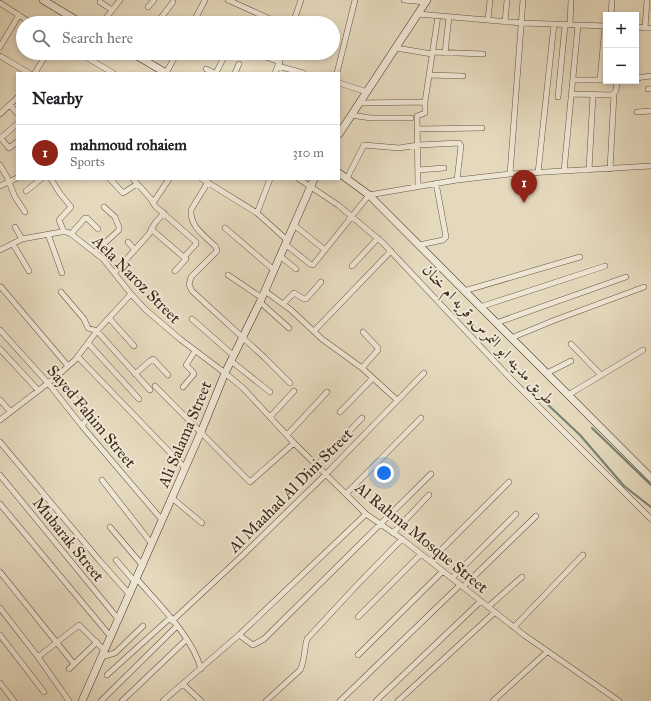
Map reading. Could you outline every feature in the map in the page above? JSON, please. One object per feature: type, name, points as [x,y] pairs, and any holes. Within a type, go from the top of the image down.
[{"type":"street","points":[[44,0],[70,16]]},
{"type":"street","points":[[107,16],[120,0]]},
{"type":"street","points":[[148,8],[154,0]]},
{"type":"street","points":[[197,16],[205,0]]},
{"type":"street","points":[[228,0],[263,16]]},
{"type":"street","points":[[295,16],[301,0]]},
{"type":"street","points":[[337,72],[355,0]]},
{"type":"street","points":[[340,132],[426,1],[404,0]]},
{"type":"street","points":[[488,20],[490,0]]},
{"type":"street","points":[[505,22],[507,0]]},
{"type":"street","points":[[510,174],[524,0]]},
{"type":"street","points":[[558,97],[570,0]]},
{"type":"street","points":[[611,12],[612,0]]},
{"type":"street","points":[[647,0],[648,28]]},
{"type":"street","points":[[0,2],[19,15]]},
{"type":"street","points":[[100,2],[112,10]]},
{"type":"street","points":[[163,16],[174,2]]},
{"type":"street","points":[[418,14],[522,24],[603,26]]},
{"type":"street","points":[[418,186],[417,116],[424,114],[438,16]]},
{"type":"street","points":[[445,53],[449,17]]},
{"type":"street","points":[[0,47],[16,20]]},
{"type":"street","points":[[538,173],[554,24]]},
{"type":"street","points":[[564,171],[578,25]]},
{"type":"street","points":[[396,48],[432,53],[483,54]]},
{"type":"street","points":[[573,80],[600,80],[604,48]]},
{"type":"street","points":[[0,56],[27,72]]},
{"type":"street","points":[[36,72],[43,60]]},
{"type":"street","points":[[91,60],[111,72]]},
{"type":"street","points":[[145,60],[164,72]]},
{"type":"street","points":[[167,72],[173,60]]},
{"type":"street","points":[[216,72],[222,60]]},
{"type":"street","points":[[270,60],[300,72]]},
{"type":"street","points":[[275,72],[280,60]]},
{"type":"street","points":[[235,72],[239,64]]},
{"type":"street","points":[[206,69],[213,72]]},
{"type":"street","points":[[429,75],[463,76]]},
{"type":"street","points":[[639,78],[651,76]]},
{"type":"street","points":[[340,83],[367,92]]},
{"type":"street","points":[[610,168],[614,94],[617,84]]},
{"type":"street","points":[[572,94],[614,94]]},
{"type":"street","points":[[588,170],[593,94]]},
{"type":"street","points":[[1,112],[16,99]]},
{"type":"street","points":[[359,103],[425,102]]},
{"type":"street","points":[[10,105],[16,112]]},
{"type":"street","points":[[637,112],[651,111]]},
{"type":"street","points":[[351,115],[371,118],[411,118]]},
{"type":"street","points":[[16,125],[0,138],[9,148],[16,143]]},
{"type":"street","points":[[417,129],[482,128]]},
{"type":"street","points":[[347,178],[364,145],[399,148],[418,145],[460,144],[457,180]]},
{"type":"street","points":[[0,165],[9,181],[15,197],[25,212]]},
{"type":"street","points":[[204,180],[257,213],[286,242],[313,265],[369,195],[436,183],[510,174],[650,167]]},
{"type":"street","points":[[418,170],[444,168]]},
{"type":"street","name":"طريق مدينه ابو النمرس, قريه ام خنان","points":[[340,174],[369,195],[651,478]]},
{"type":"street","points":[[0,186],[16,178]]},
{"type":"street","points":[[26,191],[40,180]]},
{"type":"street","points":[[52,180],[59,192],[71,206],[59,220],[64,232]]},
{"type":"street","points":[[112,180],[122,193],[137,184]]},
{"type":"street","points":[[134,180],[155,206],[196,242],[196,244],[184,257],[186,260],[175,271]]},
{"type":"street","points":[[153,203],[168,180]]},
{"type":"street","points":[[257,213],[270,180]]},
{"type":"street","name":"طريق مدينه ابو النمرس, قريه ام خنان","points":[[302,180],[313,183],[378,238],[511,379],[651,519]]},
{"type":"street","points":[[208,182],[190,210],[190,213],[193,225],[216,247],[217,251],[191,277],[189,286],[192,291],[243,337],[290,383]]},
{"type":"street","name":"Ali Salama Street","points":[[82,701],[143,566],[225,373],[262,297],[313,183]]},
{"type":"street","points":[[419,245],[443,240],[446,237],[436,183]]},
{"type":"street","points":[[95,252],[119,230],[114,217],[104,207]]},
{"type":"street","points":[[114,272],[135,250],[164,213]]},
{"type":"street","points":[[71,234],[85,218],[87,218],[98,229]]},
{"type":"street","points":[[294,225],[325,250]]},
{"type":"street","points":[[15,227],[22,239]]},
{"type":"street","points":[[225,228],[274,270]]},
{"type":"street","points":[[151,230],[184,257]]},
{"type":"street","name":"Aela Naroz Street","points":[[0,250],[22,239],[64,232],[71,234],[95,252],[114,272],[131,294],[165,327],[225,373]]},
{"type":"street","points":[[48,234],[62,273]]},
{"type":"street","points":[[352,266],[378,238]]},
{"type":"street","points":[[128,242],[135,250]]},
{"type":"street","points":[[12,244],[29,270]]},
{"type":"street","points":[[314,331],[391,251]]},
{"type":"street","points":[[280,256],[296,269]]},
{"type":"street","points":[[464,290],[580,257]]},
{"type":"street","points":[[480,307],[605,266]]},
{"type":"street","points":[[228,275],[262,297],[283,304],[330,346],[362,368],[398,400]]},
{"type":"street","points":[[496,323],[626,278]]},
{"type":"street","points":[[283,304],[294,292],[304,299],[306,298],[321,282]]},
{"type":"street","points":[[0,287],[68,366]]},
{"type":"street","points":[[511,338],[644,287]]},
{"type":"street","points":[[61,292],[84,319],[88,328],[97,332],[150,390]]},
{"type":"street","points":[[0,420],[56,377],[78,357],[97,332],[131,294]]},
{"type":"street","points":[[262,297],[288,328]]},
{"type":"street","points":[[109,318],[134,346]]},
{"type":"street","points":[[192,319],[270,392]]},
{"type":"street","name":"Sayed Fahim Street","points":[[0,330],[48,383],[82,426],[162,520]]},
{"type":"street","points":[[362,368],[378,350],[378,348],[363,332]]},
{"type":"street","points":[[88,343],[139,399]]},
{"type":"street","points":[[571,344],[601,375]]},
{"type":"street","points":[[0,350],[38,390]]},
{"type":"street","points":[[568,395],[643,350]]},
{"type":"street","points":[[183,388],[194,374],[186,365],[195,351]]},
{"type":"street","points":[[78,357],[185,468]]},
{"type":"street","points":[[135,374],[150,361],[154,360],[168,375]]},
{"type":"street","points":[[547,373],[571,361]]},
{"type":"street","name":"Al Rahma Mosque Street","points":[[225,373],[257,402],[294,443],[366,514],[402,539],[547,652],[619,701]]},
{"type":"street","name":"Al Maahad Al Dini Street","points":[[107,675],[244,554],[326,474],[424,373]]},
{"type":"street","points":[[56,377],[87,412],[88,417],[82,426]]},
{"type":"street","points":[[340,412],[373,378]]},
{"type":"street","points":[[155,386],[250,482],[294,443]]},
{"type":"street","points":[[270,417],[294,391]]},
{"type":"street","points":[[287,435],[327,392]]},
{"type":"street","points":[[0,400],[10,411]]},
{"type":"street","points":[[317,465],[362,418]]},
{"type":"street","points":[[346,494],[421,418]]},
{"type":"street","points":[[0,442],[99,560],[130,594]]},
{"type":"street","points":[[239,635],[251,645],[256,645],[431,474]]},
{"type":"street","name":"Mubarak Street","points":[[0,476],[118,620]]},
{"type":"street","points":[[102,480],[152,544]]},
{"type":"street","points":[[430,561],[509,482]]},
{"type":"street","points":[[393,533],[430,494]]},
{"type":"street","points":[[172,498],[202,523]]},
{"type":"street","points":[[0,504],[111,637]]},
{"type":"street","points":[[163,701],[239,635],[366,514]]},
{"type":"street","points":[[452,578],[516,514]]},
{"type":"street","points":[[340,701],[536,516]]},
{"type":"street","points":[[110,527],[143,566]]},
{"type":"street","points":[[266,701],[300,670],[303,664],[304,647],[307,638],[402,539]]},
{"type":"street","points":[[358,617],[421,554]]},
{"type":"street","points":[[514,627],[583,555]]},
{"type":"street","points":[[116,560],[177,626],[195,652],[201,669]]},
{"type":"street","points":[[358,655],[443,571]]},
{"type":"street","points":[[0,572],[74,664]]},
{"type":"street","points":[[488,606],[522,578]]},
{"type":"street","points":[[376,701],[481,601]]},
{"type":"street","points":[[0,608],[38,657],[69,701]]},
{"type":"street","points":[[398,701],[495,612]]},
{"type":"street","points":[[38,657],[79,625],[96,642],[103,654],[115,653],[143,626]]},
{"type":"street","points":[[101,701],[177,626]]},
{"type":"street","points":[[0,635],[44,692]]},
{"type":"street","points":[[122,701],[187,639]]},
{"type":"street","points":[[69,669],[96,642]]},
{"type":"street","points":[[493,701],[547,652]]},
{"type":"street","points":[[0,683],[14,701]]},
{"type":"street","points":[[183,684],[201,701]]},
{"type":"waterway","points":[[544,401],[580,435],[624,486],[651,507]]},
{"type":"waterway","points":[[592,428],[651,485]]},
{"type":"place","name":"mahmoud rohaiem","points":[[524,203]]}]
